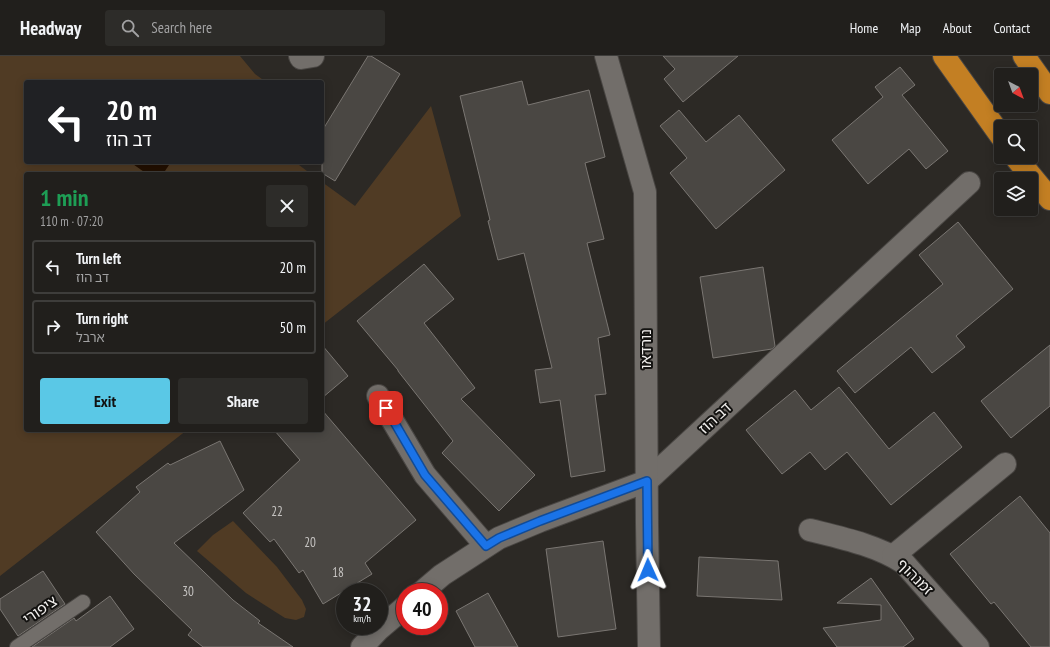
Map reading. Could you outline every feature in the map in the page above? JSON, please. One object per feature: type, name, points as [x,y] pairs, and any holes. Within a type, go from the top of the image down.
[{"type":"highway","points":[[944,56],[994,126]]},
{"type":"highway","points":[[1024,56],[1050,93]]},
{"type":"highway","points":[[1021,164],[1050,199]]},
{"type":"highway","points":[[1038,189],[1050,206]]},
{"type":"street","points":[[300,56],[301,58],[313,56]]},
{"type":"street","name":"נורדאו","points":[[606,56],[645,192],[649,647]]},
{"type":"street","name":"דב הוז","points":[[433,583],[442,575],[499,538],[647,481],[969,183]]},
{"type":"street","points":[[378,396],[425,475],[486,546]]},
{"type":"street","points":[[893,556],[1005,464]]},
{"type":"street","name":"זמנהוף","points":[[810,530],[852,540],[893,556],[904,563],[978,647]]},
{"type":"street","points":[[362,647],[379,629],[396,615]]},
{"type":"lane","name":"ציפורי","points":[[17,647],[83,602]]},
{"type":"shaded area","points":[[0,56],[240,56],[255,74],[263,80],[24,80],[24,164],[298,164],[308,172],[24,172],[24,432],[184,432],[0,576]]},
{"type":"shaded area","points":[[431,106],[461,216],[324,323],[324,183],[355,206]]},
{"type":"shaded area","points":[[133,164],[170,164],[164,172],[144,172]]},
{"type":"shaded area","points":[[233,521],[277,567],[302,600],[306,609],[304,617],[296,620],[285,618],[246,593],[197,551],[213,535]]},
{"type":"building","points":[[368,56],[371,56],[400,74],[335,181],[322,172],[322,164],[324,164],[324,128]]},
{"type":"building","points":[[663,56],[738,56],[683,102],[664,79],[675,69]]},
{"type":"building","points":[[900,67],[915,85],[902,95],[948,151],[926,169],[909,149],[868,184],[832,140],[883,97],[875,87]]},
{"type":"building","points":[[522,81],[528,105],[589,90],[605,157],[585,163],[604,239],[587,243],[610,335],[598,338],[606,394],[595,395],[605,471],[571,477],[560,400],[540,403],[535,370],[552,368],[524,253],[498,260],[488,221],[490,220],[460,96]]},
{"type":"building","points":[[679,110],[706,142],[739,115],[785,170],[716,229],[670,173],[687,158],[660,126]]},
{"type":"building","points":[[958,222],[1013,289],[956,336],[965,347],[932,373],[911,347],[855,393],[837,371],[943,284],[919,255]]},
{"type":"building","points":[[424,264],[454,299],[424,323],[475,388],[461,399],[535,475],[499,511],[442,453],[453,441],[398,370],[357,321]]},
{"type":"building","points":[[763,267],[775,346],[772,349],[713,358],[700,277]]},
{"type":"building","points":[[1050,345],[1050,406],[1011,438],[981,401]]},
{"type":"building","points":[[324,347],[348,376],[324,396]]},
{"type":"building","points":[[839,387],[889,449],[934,412],[962,447],[891,505],[847,452],[825,470],[810,452],[782,474],[746,430],[795,390],[811,410]]},
{"type":"building","points":[[324,412],[416,520],[365,563],[372,574],[357,583],[336,583],[336,596],[323,604],[303,570],[299,573],[274,539],[270,542],[243,513],[300,460],[276,432],[324,432]]},
{"type":"building","points":[[220,441],[244,490],[174,543],[233,600],[260,621],[258,623],[293,647],[203,647],[188,635],[192,630],[134,574],[96,532],[140,492],[136,487],[168,463],[170,465]]},
{"type":"building","points":[[1020,496],[1050,533],[1050,647],[1031,647],[994,602],[991,604],[950,554]]},
{"type":"building","points":[[603,541],[616,629],[558,637],[546,549]]},
{"type":"building","points":[[699,557],[778,561],[782,600],[697,596]]},
{"type":"building","points":[[43,571],[65,604],[18,636],[0,609],[0,599]]},
{"type":"building","points":[[871,578],[914,639],[903,647],[837,647],[823,628],[881,620],[881,605],[837,603]]},
{"type":"building","points":[[488,593],[518,647],[475,647],[456,611]]},
{"type":"building","points":[[110,596],[134,629],[110,647],[32,647],[74,618],[76,621]]},
{"type":"route","points":[[386,408],[425,475],[486,546],[499,538],[540,521],[647,481],[648,570]]}]
